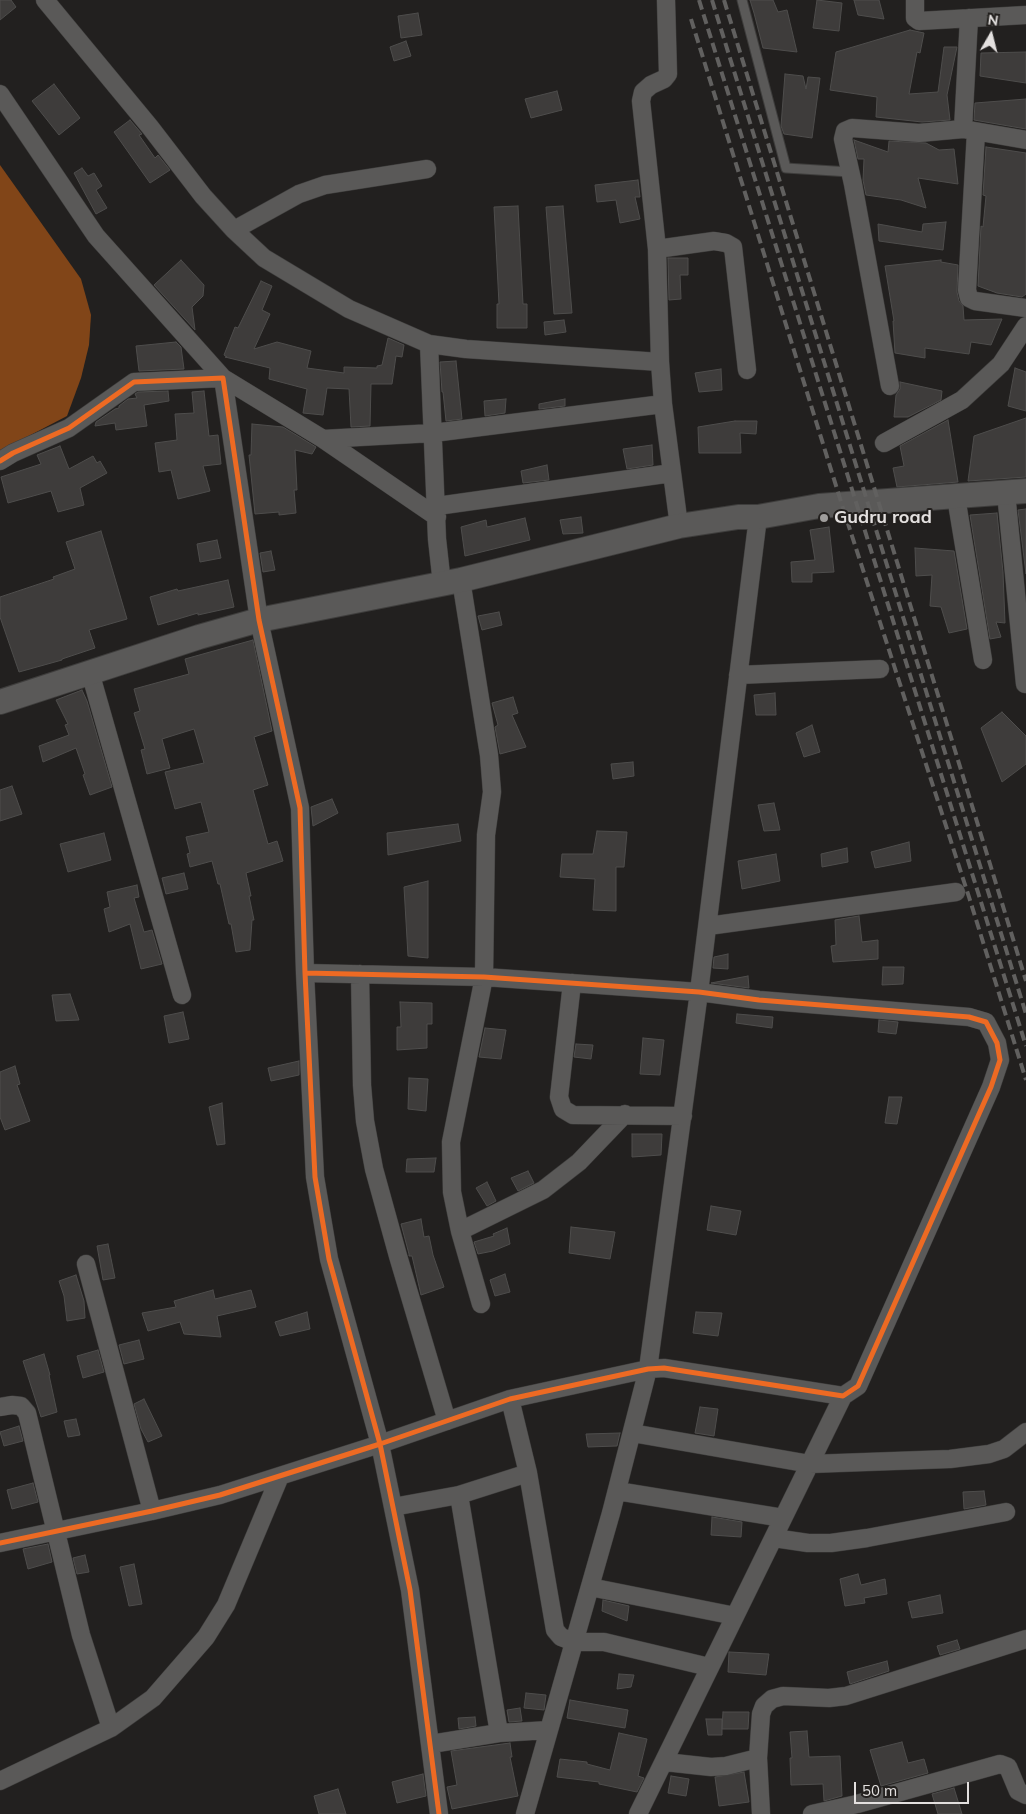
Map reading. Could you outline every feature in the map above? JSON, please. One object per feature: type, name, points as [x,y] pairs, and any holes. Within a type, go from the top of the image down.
[{"type":"street","points":[[45,0],[150,127],[203,196],[234,230],[264,258],[349,309],[429,344],[466,349],[660,362]]},
{"type":"street","points":[[666,0],[668,74],[664,79],[651,85],[643,92],[641,102],[657,249],[660,362],[679,526]]},
{"type":"street","points":[[915,0],[915,18],[919,21],[1026,15]]},
{"type":"street","points":[[969,18],[969,298],[974,301],[1026,308]]},
{"type":"street","points":[[0,94],[96,236],[223,378],[323,438],[437,512],[672,473]]},
{"type":"street","points":[[890,386],[843,139],[845,131],[852,128],[919,134],[969,131],[1026,140]]},
{"type":"street","points":[[234,230],[299,194],[325,185],[427,169]]},
{"type":"street","points":[[657,249],[714,241],[726,242],[733,247],[747,370]]},
{"type":"street","points":[[884,443],[962,400],[1001,364],[1026,326]]},
{"type":"street","points":[[429,344],[437,512],[489,755],[492,792],[486,835],[484,977],[451,1142],[452,1192],[460,1231],[481,1304]]},
{"type":"street","points":[[0,461],[13,453],[69,428],[134,382],[223,378]]},
{"type":"street","points":[[223,378],[259,620],[300,808],[317,1186],[329,1259],[380,1444],[410,1590],[439,1814]]},
{"type":"street","points":[[323,438],[433,433],[664,404]]},
{"type":"street","points":[[0,701],[199,637],[259,620],[452,582],[679,526],[738,517],[758,517],[819,506],[1016,492],[1025,684]]},
{"type":"street","points":[[956,497],[983,660]]},
{"type":"street","points":[[525,1814],[617,1491],[648,1369],[700,992],[758,517]]},
{"type":"street","points":[[738,675],[880,669]]},
{"type":"street","points":[[90,672],[182,995]]},
{"type":"street","points":[[708,926],[956,892]]},
{"type":"street","points":[[306,973],[484,977],[700,992],[759,1000],[969,1017],[986,1022],[998,1044],[1000,1060],[991,1087],[858,1386],[843,1396],[638,1814]]},
{"type":"street","points":[[360,974],[362,1085],[365,1121],[374,1169],[446,1421]]},
{"type":"street","points":[[572,983],[559,1097],[563,1109],[573,1115],[683,1116]]},
{"type":"street","points":[[460,1231],[543,1190],[579,1162],[625,1114]]},
{"type":"street","points":[[86,1264],[152,1511]]},
{"type":"street","points":[[0,1543],[152,1511],[220,1494],[380,1444],[510,1399],[648,1369],[664,1368],[843,1396]]},
{"type":"street","points":[[510,1399],[528,1473],[555,1630],[561,1637],[574,1642],[604,1642],[709,1667]]},
{"type":"street","points":[[0,1408],[12,1404],[21,1406],[27,1413],[81,1635],[111,1728]]},
{"type":"street","points":[[632,1433],[810,1464],[950,1460],[989,1454],[1004,1449],[1026,1432]]},
{"type":"street","points":[[393,1507],[459,1495],[528,1473]]},
{"type":"street","points":[[0,1781],[111,1728],[152,1698],[206,1637],[226,1605],[280,1476]]},
{"type":"street","points":[[617,1491],[784,1518]]},
{"type":"street","points":[[459,1495],[498,1733]]},
{"type":"street","points":[[774,1538],[808,1543],[831,1542],[876,1536],[1006,1512]]},
{"type":"street","points":[[590,1587],[735,1616]]},
{"type":"street","points":[[760,1814],[758,1758],[761,1714],[764,1706],[772,1700],[783,1696],[829,1698],[846,1696],[1026,1639]]},
{"type":"street","points":[[431,1744],[498,1733],[549,1730]]},
{"type":"street","points":[[665,1762],[726,1766],[758,1758]]},
{"type":"street","points":[[812,1814],[857,1804],[1000,1764],[1008,1767],[1018,1791],[1026,1795]]},
{"type":"lane","points":[[742,0],[786,168],[850,172]]},
{"type":"shaded area","points":[[0,165],[81,279],[91,315],[89,345],[81,378],[67,416],[0,451]]},
{"type":"building","points":[[0,0],[11,0],[16,7],[0,20]]},
{"type":"building","points":[[750,0],[773,0],[778,12],[787,10],[797,52],[763,48]]},
{"type":"building","points":[[817,0],[842,3],[839,31],[813,28]]},
{"type":"building","points":[[854,0],[879,0],[884,19],[858,15]]},
{"type":"building","points":[[418,13],[422,35],[401,38],[398,16]]},
{"type":"building","points":[[910,30],[924,33],[920,53],[917,52],[909,94],[938,92],[944,47],[957,47],[947,95],[950,120],[922,122],[876,117],[877,97],[830,90],[836,52]]},
{"type":"building","points":[[406,41],[411,56],[394,61],[390,47]]},
{"type":"building","points":[[1026,52],[1026,83],[980,76],[981,53]]},
{"type":"building","points":[[785,74],[803,76],[806,89],[808,77],[820,78],[812,138],[784,134],[781,126]]},
{"type":"building","points":[[54,84],[80,118],[59,135],[32,101]]},
{"type":"building","points":[[557,91],[562,110],[531,118],[525,99]]},
{"type":"building","points":[[1026,99],[1026,129],[974,120],[975,103]]},
{"type":"building","points":[[130,120],[142,134],[139,135],[155,158],[158,155],[170,170],[150,183],[114,132]]},
{"type":"building","points":[[854,140],[888,152],[889,141],[926,143],[939,150],[954,149],[958,184],[918,178],[926,208],[901,200],[866,195],[863,180],[864,159],[858,159]]},
{"type":"building","points":[[986,147],[1026,153],[1026,294],[1022,297],[997,293],[978,286],[981,226],[983,227],[986,196],[983,195]]},
{"type":"building","points":[[82,168],[88,176],[94,173],[102,186],[96,190],[107,208],[96,214],[74,173]]},
{"type":"building","points":[[638,180],[640,197],[635,197],[640,219],[620,223],[616,200],[597,202],[595,185]]},
{"type":"building","points":[[518,206],[523,304],[527,304],[527,328],[497,328],[497,304],[499,304],[494,207]]},
{"type":"building","points":[[563,206],[572,313],[554,314],[546,207]]},
{"type":"building","points":[[946,222],[943,250],[879,241],[878,224],[922,232],[923,224]]},
{"type":"building","points":[[668,258],[688,258],[688,275],[680,275],[681,299],[669,300]]},
{"type":"building","points":[[181,260],[204,285],[203,296],[192,307],[195,330],[154,285]]},
{"type":"building","points":[[941,260],[941,262],[958,265],[957,292],[959,301],[963,306],[964,320],[1002,319],[991,345],[971,342],[969,354],[925,348],[925,358],[895,353],[894,321],[885,266]]},
{"type":"building","points":[[261,281],[272,286],[262,310],[270,314],[254,349],[277,342],[311,351],[307,368],[344,373],[344,367],[377,368],[377,366],[382,365],[388,338],[404,345],[402,357],[396,356],[392,384],[371,384],[370,426],[351,427],[349,389],[327,388],[323,415],[303,413],[307,389],[269,379],[270,368],[225,357],[227,357],[224,355],[235,327],[238,328]]},
{"type":"building","points":[[564,320],[566,332],[545,335],[544,322]]},
{"type":"building","points":[[176,342],[181,347],[184,369],[139,371],[136,346]]},
{"type":"building","points":[[456,361],[462,419],[446,421],[440,362]]},
{"type":"building","points":[[1015,368],[1026,372],[1026,411],[1008,406]]},
{"type":"building","points":[[721,369],[722,390],[699,392],[695,373]]},
{"type":"building","points":[[900,382],[942,391],[941,400],[908,417],[894,417],[896,395],[900,389]]},
{"type":"building","points":[[168,391],[169,401],[144,405],[147,426],[116,430],[115,423],[95,426],[96,422],[119,408],[128,399],[137,398],[135,394],[138,392]]},
{"type":"building","points":[[204,391],[209,436],[218,435],[221,464],[203,466],[210,491],[178,499],[171,470],[159,472],[155,443],[177,440],[175,414],[194,413],[192,392]]},
{"type":"building","points":[[506,399],[505,413],[485,416],[484,401]]},
{"type":"building","points":[[565,399],[565,406],[539,409],[539,404]]},
{"type":"building","points":[[1026,418],[1026,477],[968,481],[974,436]]},
{"type":"building","points":[[948,420],[958,482],[897,487],[893,468],[904,466],[900,446]]},
{"type":"building","points":[[735,421],[757,421],[756,434],[740,433],[741,453],[699,453],[698,427]]},
{"type":"building","points":[[252,424],[283,427],[316,447],[312,454],[295,450],[297,490],[294,490],[296,513],[279,515],[279,512],[255,514],[249,455],[251,455]]},
{"type":"building","points":[[652,445],[653,465],[627,469],[623,449]]},
{"type":"building","points":[[60,446],[69,469],[93,456],[97,463],[100,461],[107,473],[80,488],[84,505],[58,512],[51,491],[8,503],[1,477],[41,464],[37,455]]},
{"type":"building","points":[[547,465],[549,480],[523,483],[521,471]]},
{"type":"building","points":[[1026,509],[1026,574],[1018,510]]},
{"type":"building","points":[[997,513],[1003,572],[1005,623],[996,622],[1001,637],[990,639],[970,515]]},
{"type":"building","points":[[581,517],[583,533],[563,534],[560,520]]},
{"type":"building","points":[[525,518],[530,540],[465,556],[461,527],[486,520],[487,527]]},
{"type":"building","points":[[829,527],[834,572],[812,573],[812,582],[792,582],[791,562],[815,560],[810,530]]},
{"type":"building","points":[[101,531],[127,619],[89,630],[95,648],[62,660],[19,672],[0,617],[0,597],[54,579],[53,577],[75,569],[66,542]]},
{"type":"building","points":[[217,540],[221,558],[200,562],[197,544]]},
{"type":"building","points":[[915,548],[954,551],[967,629],[949,633],[941,607],[930,606],[932,575],[916,576]]},
{"type":"building","points":[[271,551],[275,570],[263,572],[260,553]]},
{"type":"building","points":[[228,580],[234,607],[198,615],[198,613],[158,625],[150,597],[177,589],[178,591]]},
{"type":"building","points":[[499,612],[502,625],[482,630],[478,616]]},
{"type":"building","points":[[253,640],[272,731],[254,737],[268,785],[253,790],[268,844],[277,841],[283,861],[246,873],[254,920],[252,920],[250,950],[236,952],[231,924],[229,924],[220,884],[218,884],[212,861],[190,867],[187,854],[190,853],[186,837],[209,832],[201,802],[175,809],[165,772],[204,763],[194,729],[162,739],[170,768],[147,774],[141,750],[145,749],[134,713],[140,711],[134,689],[189,674],[185,659]]},
{"type":"building","points":[[82,690],[87,701],[112,787],[90,795],[76,748],[43,762],[39,746],[69,735],[65,725],[68,724],[56,700]]},
{"type":"building","points":[[775,693],[776,715],[756,715],[754,695]]},
{"type":"building","points":[[513,697],[518,713],[512,715],[526,747],[500,754],[495,727],[498,725],[492,703]]},
{"type":"building","points":[[1002,712],[1026,736],[1026,764],[1002,782],[981,728]]},
{"type":"building","points":[[812,725],[820,752],[804,757],[796,733]]},
{"type":"building","points":[[633,762],[634,776],[613,779],[611,764]]},
{"type":"building","points":[[12,786],[22,814],[0,821],[0,790]]},
{"type":"building","points":[[332,799],[338,813],[313,826],[311,807]]},
{"type":"building","points":[[774,803],[780,830],[764,831],[758,805]]},
{"type":"building","points":[[458,824],[461,841],[388,855],[387,833]]},
{"type":"building","points":[[597,831],[627,832],[624,867],[616,867],[616,911],[593,910],[595,879],[560,877],[562,854],[593,854]]},
{"type":"building","points":[[104,833],[111,860],[68,872],[60,844]]},
{"type":"building","points":[[909,842],[911,861],[875,868],[871,852]]},
{"type":"building","points":[[847,848],[848,862],[822,867],[821,854]]},
{"type":"building","points":[[776,854],[780,881],[742,889],[738,861]]},
{"type":"building","points":[[184,873],[188,889],[166,894],[162,878]]},
{"type":"building","points":[[428,881],[428,958],[408,956],[404,887]]},
{"type":"building","points":[[137,885],[139,897],[134,898],[144,932],[152,930],[162,964],[141,969],[130,924],[109,932],[104,909],[110,907],[107,892]]},
{"type":"building","points":[[859,916],[862,942],[878,940],[878,959],[833,962],[831,946],[836,945],[835,920]]},
{"type":"building","points":[[728,954],[728,969],[713,968],[714,957]]},
{"type":"building","points":[[883,967],[904,967],[903,984],[882,985]]},
{"type":"building","points":[[748,976],[749,988],[711,983]]},
{"type":"building","points":[[70,994],[79,1020],[56,1021],[52,995]]},
{"type":"building","points":[[400,1002],[432,1003],[432,1024],[427,1024],[427,1048],[397,1050],[397,1027],[401,1027]]},
{"type":"building","points":[[183,1012],[189,1039],[169,1043],[164,1016]]},
{"type":"building","points":[[737,1014],[773,1017],[772,1028],[736,1023]]},
{"type":"building","points":[[879,1020],[898,1022],[896,1034],[878,1032]]},
{"type":"building","points":[[485,1028],[506,1030],[501,1059],[479,1057]]},
{"type":"building","points":[[643,1038],[664,1040],[660,1075],[640,1074]]},
{"type":"building","points":[[576,1044],[593,1045],[591,1059],[574,1057]]},
{"type":"building","points":[[299,1061],[299,1075],[271,1081],[268,1068]]},
{"type":"building","points":[[15,1066],[20,1084],[17,1085],[30,1121],[5,1130],[0,1117],[0,1072]]},
{"type":"building","points":[[409,1078],[428,1079],[426,1111],[408,1109]]},
{"type":"building","points":[[889,1097],[902,1097],[897,1124],[885,1123]]},
{"type":"building","points":[[222,1103],[225,1144],[217,1145],[209,1107]]},
{"type":"building","points":[[632,1134],[662,1134],[661,1155],[632,1157]]},
{"type":"building","points":[[436,1158],[434,1172],[406,1172],[407,1159]]},
{"type":"building","points":[[528,1171],[534,1183],[518,1191],[511,1178]]},
{"type":"building","points":[[487,1182],[496,1201],[487,1206],[476,1188]]},
{"type":"building","points":[[711,1206],[741,1211],[736,1235],[707,1230]]},
{"type":"building","points":[[421,1219],[424,1237],[429,1236],[433,1255],[444,1287],[421,1295],[412,1256],[409,1256],[401,1224]]},
{"type":"building","points":[[571,1227],[615,1232],[610,1259],[569,1253]]},
{"type":"building","points":[[507,1228],[510,1244],[493,1251],[478,1254],[474,1242],[494,1236],[493,1234]]},
{"type":"building","points":[[108,1244],[115,1278],[103,1280],[97,1246]]},
{"type":"building","points":[[505,1274],[510,1292],[495,1296],[490,1280]]},
{"type":"building","points":[[76,1275],[84,1301],[85,1318],[67,1321],[64,1296],[59,1281]]},
{"type":"building","points":[[213,1290],[215,1299],[251,1290],[256,1307],[217,1316],[221,1337],[184,1334],[180,1322],[148,1331],[142,1313],[176,1307],[174,1301]]},
{"type":"building","points":[[307,1312],[310,1329],[280,1336],[275,1322]]},
{"type":"building","points":[[696,1312],[722,1313],[718,1336],[693,1333]]},
{"type":"building","points":[[139,1340],[144,1359],[124,1364],[119,1345]]},
{"type":"building","points":[[98,1350],[104,1372],[83,1378],[77,1356]]},
{"type":"building","points":[[44,1354],[57,1412],[41,1417],[23,1361]]},
{"type":"building","points":[[144,1399],[162,1436],[148,1442],[141,1429],[134,1404]]},
{"type":"building","points":[[700,1407],[718,1409],[714,1436],[695,1433]]},
{"type":"building","points":[[76,1419],[80,1435],[68,1437],[64,1421]]},
{"type":"building","points":[[19,1426],[23,1441],[4,1446],[0,1432]]},
{"type":"building","points":[[620,1433],[617,1446],[588,1447],[586,1434]]},
{"type":"building","points":[[33,1483],[38,1502],[12,1509],[7,1490]]},
{"type":"building","points":[[984,1491],[986,1505],[964,1509],[963,1492]]},
{"type":"building","points":[[712,1517],[742,1522],[741,1537],[711,1535]]},
{"type":"building","points":[[48,1544],[52,1562],[28,1569],[23,1549]]},
{"type":"building","points":[[85,1555],[89,1572],[77,1574],[73,1558]]},
{"type":"building","points":[[134,1564],[142,1604],[129,1606],[120,1567]]},
{"type":"building","points":[[858,1574],[861,1585],[885,1579],[887,1594],[864,1598],[865,1603],[845,1606],[840,1579]]},
{"type":"building","points":[[940,1595],[943,1613],[912,1618],[908,1602]]},
{"type":"building","points":[[603,1600],[629,1606],[627,1621],[602,1611]]},
{"type":"building","points":[[957,1640],[960,1649],[940,1655],[937,1646]]},
{"type":"building","points":[[729,1652],[769,1654],[766,1675],[728,1672]]},
{"type":"building","points":[[887,1661],[889,1671],[850,1684],[847,1672]]},
{"type":"building","points":[[619,1674],[634,1675],[631,1687],[617,1689]]},
{"type":"building","points":[[526,1693],[546,1695],[544,1710],[524,1708]]},
{"type":"building","points":[[570,1700],[628,1710],[625,1728],[567,1718]]},
{"type":"building","points":[[520,1708],[522,1721],[509,1722],[507,1710]]},
{"type":"building","points":[[723,1712],[749,1712],[748,1729],[722,1729]]},
{"type":"building","points":[[475,1717],[476,1726],[459,1729],[458,1718]]},
{"type":"building","points":[[706,1719],[722,1719],[722,1735],[708,1735]]},
{"type":"building","points":[[807,1731],[809,1757],[840,1756],[842,1796],[824,1801],[823,1784],[791,1785],[790,1758],[792,1758],[790,1732]]},
{"type":"building","points":[[619,1733],[647,1739],[638,1776],[644,1778],[637,1792],[599,1784],[599,1782],[557,1777],[560,1759],[587,1762],[587,1764],[610,1770]]},
{"type":"building","points":[[902,1742],[908,1763],[924,1759],[928,1773],[881,1786],[870,1750]]},
{"type":"building","points":[[510,1743],[512,1757],[510,1757],[518,1796],[452,1809],[447,1787],[457,1785],[451,1751]]},
{"type":"building","points":[[744,1772],[749,1802],[719,1806],[715,1777]]},
{"type":"building","points":[[423,1774],[426,1796],[397,1803],[392,1782]]},
{"type":"building","points":[[671,1776],[689,1779],[686,1796],[668,1793]]},
{"type":"building","points":[[954,1788],[962,1814],[938,1814],[932,1794]]},
{"type":"building","points":[[338,1789],[346,1814],[319,1814],[314,1796]]},
{"type":"railway","points":[[699,0],[1026,1046]]},
{"type":"railway","points":[[712,0],[1026,1014]]},
{"type":"railway","points":[[724,0],[1026,981]]},
{"type":"railway","points":[[691,19],[842,505],[1026,1080]]},
{"type":"cycle path","points":[[0,461],[13,453],[69,428],[134,382],[223,378],[259,620],[300,808],[305,973],[315,1177],[329,1259],[380,1444],[410,1590],[439,1814]]},
{"type":"cycle path","points":[[0,1543],[220,1495],[380,1444],[510,1399],[648,1369],[664,1368],[843,1396],[858,1386],[991,1087],[1000,1060],[997,1043],[986,1022],[969,1017],[759,1000],[699,992],[484,977],[305,973]]},
{"type":"place","name":"Gudru road","points":[[824,518]]}]
